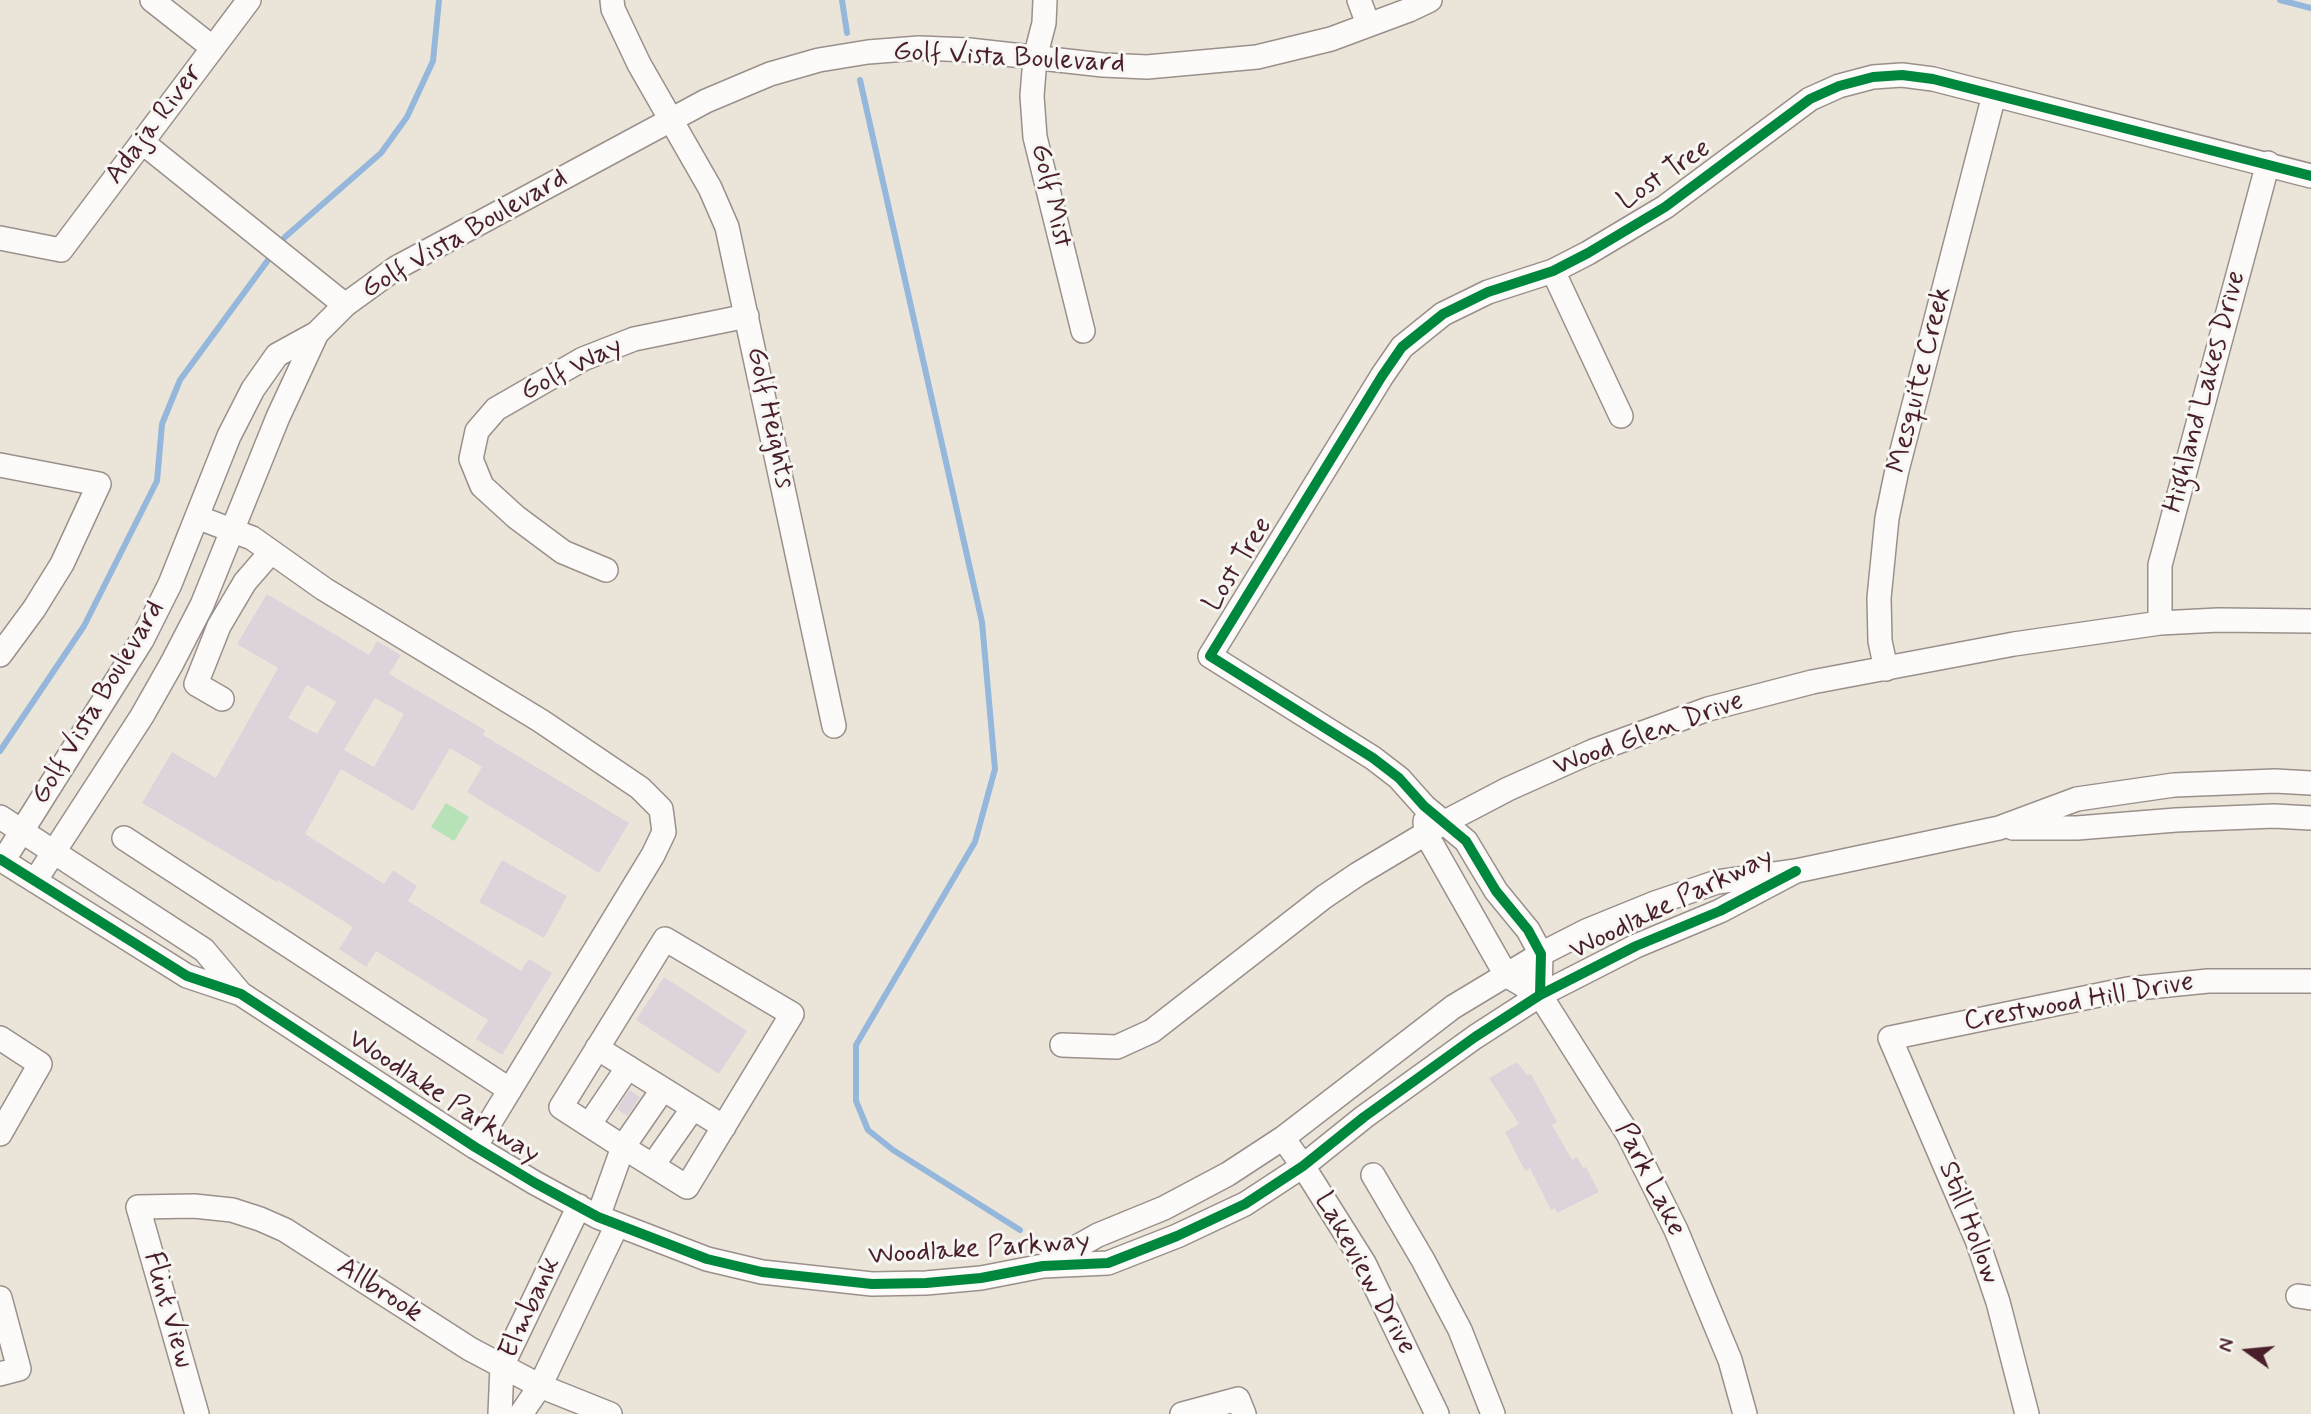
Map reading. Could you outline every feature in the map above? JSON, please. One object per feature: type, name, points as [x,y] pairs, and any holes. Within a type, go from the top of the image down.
[{"type":"street","points":[[152,0],[213,48]]},
{"type":"street","name":"Adaja River","points":[[0,239],[61,250],[249,0]]},
{"type":"street","name":"Golf Heights","points":[[612,0],[613,9],[639,64],[710,188],[727,227],[834,726]]},
{"type":"street","name":"Golf Mist","points":[[1045,0],[1044,23],[1035,58],[1032,96],[1035,137],[1083,331]]},
{"type":"street","points":[[1359,0],[1368,24]]},
{"type":"street","name":"Golf Vista Boulevard","points":[[1,860],[117,683],[142,640],[170,584],[229,436],[253,389],[277,355],[317,334],[345,305],[396,268],[706,102],[770,74],[819,60],[919,48],[969,50],[1103,65],[1147,66],[1258,57],[1331,39],[1430,0]]},
{"type":"street","name":"Lost Tree","points":[[1436,828],[1424,806],[1399,778],[1373,758],[1210,656],[1382,376],[1402,347],[1431,322],[1488,292],[1553,271],[1588,253],[1704,180],[1810,99],[1839,86],[1873,77],[1902,75],[1933,79],[2311,176]]},
{"type":"street","name":"Mesquite Creek","points":[[1886,668],[1880,641],[1879,598],[1887,518],[1994,95]]},
{"type":"street","points":[[142,142],[345,305]]},
{"type":"street","name":"Highland Lakes Drive","points":[[2160,623],[2160,565],[2268,163]]},
{"type":"street","points":[[1553,271],[1621,416]]},
{"type":"street","name":"Golf Way","points":[[606,570],[563,552],[516,517],[482,485],[471,458],[477,431],[496,409],[583,359],[634,339],[747,316]]},
{"type":"street","name":"Golf Vista Boulevard","points":[[35,881],[142,716],[172,663],[202,604],[278,417],[317,334]]},
{"type":"street","points":[[0,465],[99,484],[62,564],[0,656]]},
{"type":"street","points":[[197,517],[252,538],[324,589],[541,721],[640,788],[661,809],[664,832],[653,855],[475,1147]]},
{"type":"street","points":[[222,699],[196,684],[219,626],[245,582],[271,552]]},
{"type":"street","name":"Wood Glen Drive","points":[[1062,1045],[1117,1047],[1152,1031],[1324,897],[1436,828],[1508,789],[1593,751],[1708,709],[1812,682],[2014,644],[2160,623],[2218,620],[2311,621]]},
{"type":"street","name":"Woodlake Parkway","points":[[1043,1266],[1098,1235],[1164,1209],[1228,1174],[1283,1138],[1453,1007],[1541,954],[1586,931],[1717,881],[1796,871],[1999,828],[2077,799],[2174,785],[2275,781],[2311,783]]},
{"type":"street","name":"Woodlake Parkway","points":[[1999,828],[2077,828],[2274,816],[2311,818]]},
{"type":"street","name":"Woodlake Parkway","points":[[0,817],[204,950],[241,994]]},
{"type":"street","points":[[1436,828],[1465,841],[1496,891],[1528,930],[1541,954],[1540,995]]},
{"type":"street","points":[[1436,828],[1469,909],[1506,975]]},
{"type":"street","points":[[124,838],[510,1090]]},
{"type":"street","name":"Woodlake Parkway","points":[[1,860],[187,976],[241,994],[475,1147],[598,1216],[707,1259],[761,1272],[873,1284],[981,1278],[1043,1266],[1108,1264],[1177,1237],[1245,1205],[1303,1166],[1464,1045],[1540,995],[1636,946],[1720,911],[1796,871]]},
{"type":"street","points":[[1469,909],[1496,891]]},
{"type":"street","points":[[665,939],[792,1014],[687,1186],[561,1107],[597,1048],[665,939]]},
{"type":"street","name":"Park Lake","points":[[1506,975],[1540,995],[1628,1134],[1676,1230],[1730,1360],[1745,1414]]},
{"type":"street","name":"Crestwood Hill Drive","points":[[1890,1038],[2129,989],[2208,981],[2311,981]]},
{"type":"street","points":[[0,1038],[40,1064],[0,1134]]},
{"type":"street","name":"Still Hollow","points":[[1890,1038],[1977,1240],[1998,1302],[2027,1414]]},
{"type":"street","points":[[597,1048],[724,1127]]},
{"type":"street","points":[[589,1125],[628,1068]]},
{"type":"street","points":[[598,1216],[623,1147],[663,1089]]},
{"type":"street","points":[[653,1165],[693,1108]]},
{"type":"street","name":"Lakeview Drive","points":[[1283,1138],[1364,1263],[1437,1414]]},
{"type":"street","points":[[1373,1175],[1460,1330],[1493,1414]]},
{"type":"street","name":"Allbrook","points":[[138,1207],[194,1206],[232,1210],[260,1219],[285,1230],[470,1349],[540,1386],[610,1414]]},
{"type":"street","name":"Flint View","points":[[138,1207],[197,1414]]},
{"type":"street","name":"Elmbank","points":[[500,1414],[502,1366],[598,1216]]},
{"type":"street","name":"Elmbank","points":[[521,1414],[540,1386],[598,1216]]},
{"type":"street","points":[[0,1298],[10,1372]]},
{"type":"street","points":[[1182,1414],[1241,1406]]},
{"type":"green space","points":[[446,803],[469,817],[454,841],[431,827]]},
{"type":"building","points":[[267,594],[369,655],[377,641],[401,655],[389,674],[485,730],[483,735],[629,823],[599,873],[467,792],[482,767],[450,748],[413,811],[341,769],[305,834],[384,884],[393,870],[417,886],[408,901],[521,971],[529,959],[552,973],[502,1055],[476,1039],[488,1020],[376,951],[366,967],[339,949],[353,927],[278,880],[277,882],[142,803],[172,752],[216,778],[278,668],[237,644]],"holes":[[[307,685],[336,702],[317,734],[288,718]],[[375,698],[404,714],[374,767],[344,750]]]},
{"type":"building","points":[[502,860],[567,896],[544,938],[479,902]]},
{"type":"building","points":[[664,977],[747,1031],[719,1074],[636,1020]]},
{"type":"building","points":[[1517,1062],[1527,1075],[1531,1074],[1557,1122],[1552,1125],[1572,1160],[1577,1157],[1583,1168],[1586,1167],[1599,1192],[1557,1213],[1555,1208],[1551,1210],[1530,1168],[1526,1171],[1522,1165],[1505,1132],[1519,1124],[1489,1078]]},
{"type":"building","points":[[629,1090],[640,1097],[627,1116],[617,1109]]},
{"type":"waterway","points":[[0,751],[84,626],[157,481],[162,424],[180,380],[285,237],[381,153],[407,117],[433,61],[439,0]]},
{"type":"waterway","points":[[842,0],[847,33]]},
{"type":"waterway","points":[[2280,0],[2311,8]]},
{"type":"waterway","points":[[860,80],[982,622],[995,769],[975,842],[856,1045],[856,1101],[868,1130],[893,1150],[1020,1230]]},
{"type":"cycle path","points":[[1540,995],[1541,954],[1528,930],[1496,891],[1466,841],[1424,806],[1399,778],[1373,758],[1210,656],[1402,347],[1443,314],[1488,292],[1553,271],[1665,207],[1810,99],[1839,86],[1873,77],[1902,75],[1933,79],[2311,176]]},
{"type":"cycle path","points":[[0,859],[187,976],[241,994],[475,1147],[598,1217],[707,1259],[762,1272],[872,1284],[926,1283],[981,1278],[1043,1266],[1108,1263],[1177,1236],[1245,1204],[1303,1166],[1364,1117],[1475,1037],[1540,995],[1636,946],[1720,911],[1796,871]]}]
